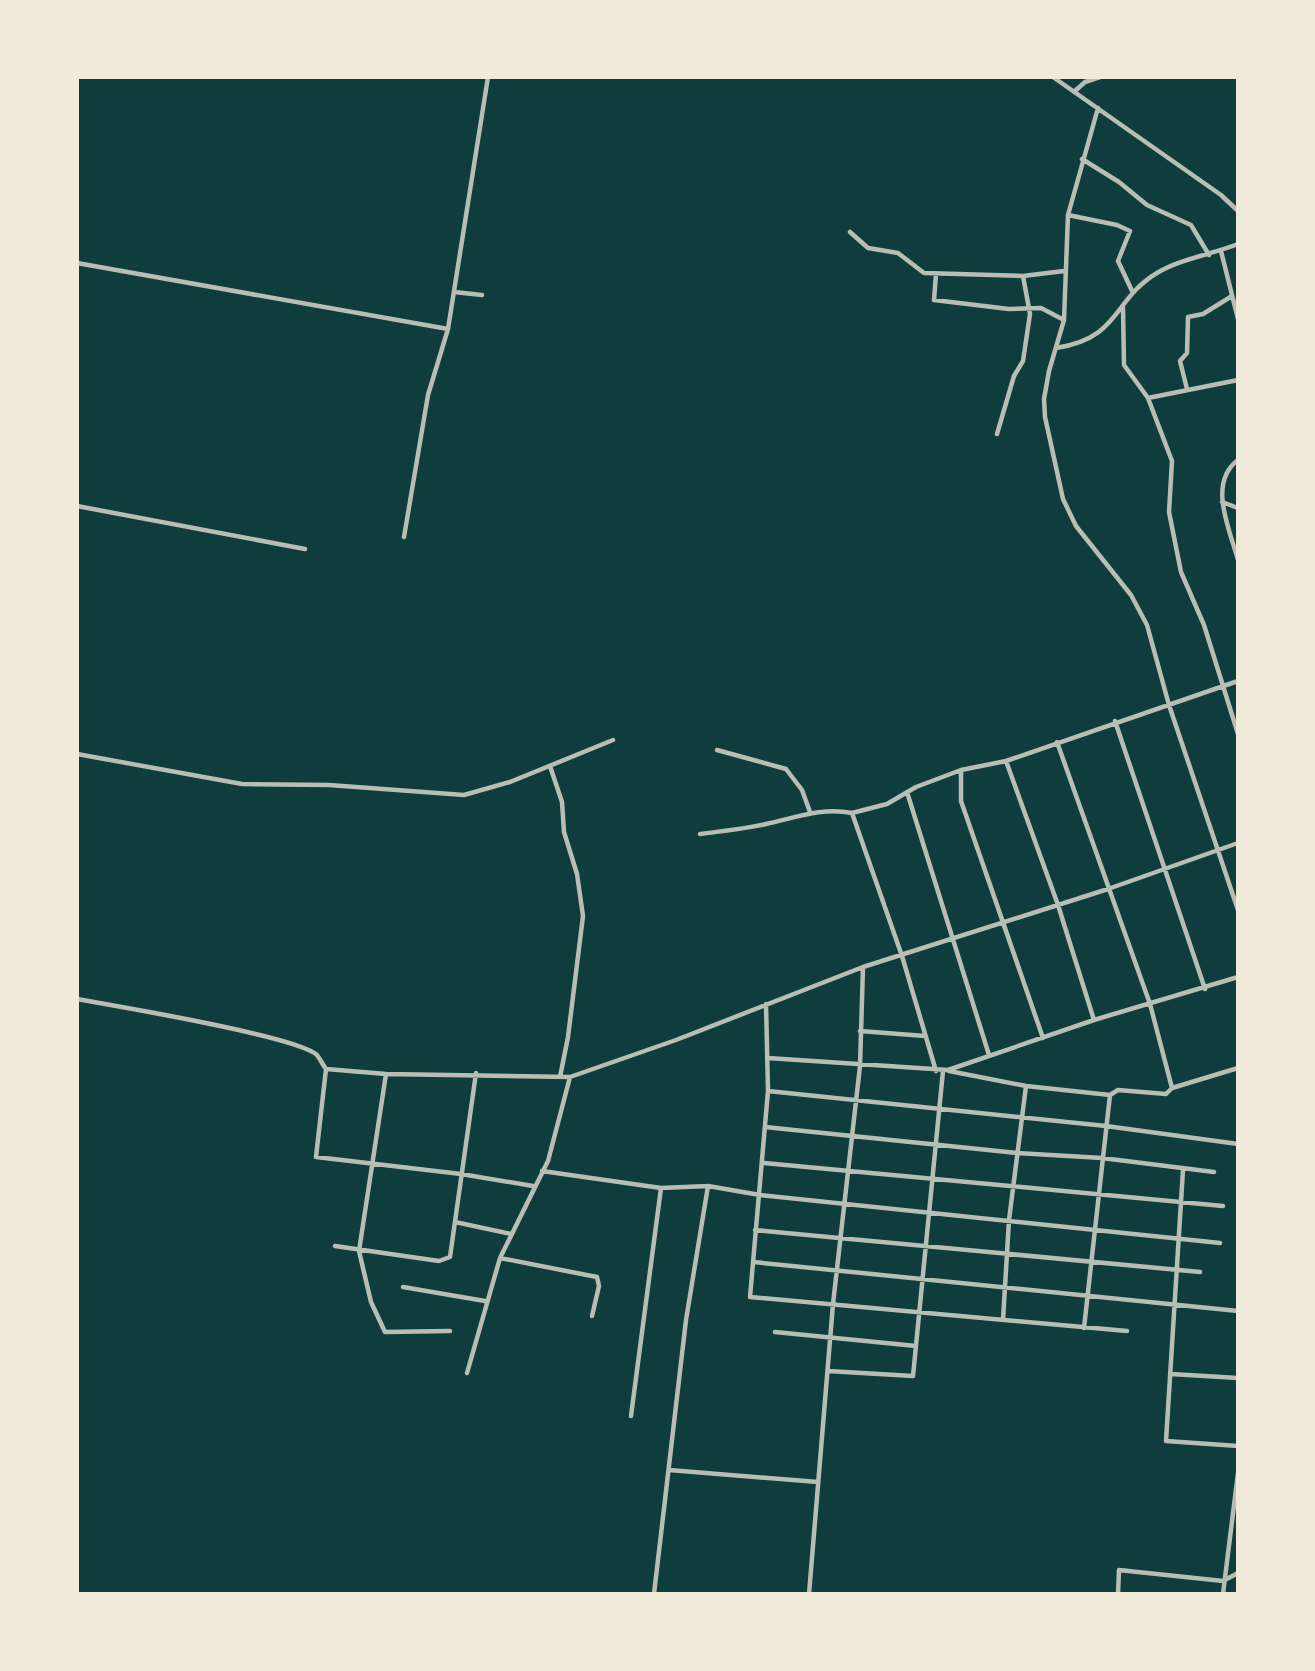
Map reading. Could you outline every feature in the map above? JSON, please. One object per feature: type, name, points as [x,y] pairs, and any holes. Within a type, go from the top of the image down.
[{"type":"street","points":[[404,537],[428,395],[449,329],[488,77]]},
{"type":"street","points":[[1053,77],[1221,195],[1238,211]]},
{"type":"street","points":[[1075,91],[1085,82],[1100,77]]},
{"type":"street","points":[[1098,108],[1068,215],[1064,320],[1044,399],[1063,499],[1076,526],[1131,595],[1147,625],[1169,705],[1238,910]]},
{"type":"street","points":[[1082,159],[1119,181],[1147,205],[1191,225],[1209,255]]},
{"type":"street","points":[[1068,215],[1116,225],[1130,231],[1118,261],[1133,293]]},
{"type":"street","points":[[850,232],[868,248],[898,253],[916,269],[936,274],[1023,276],[1064,271]]},
{"type":"street","points":[[1056,348],[1081,344],[1092,338],[1133,293],[1157,273],[1238,244]]},
{"type":"street","points":[[1222,251],[1238,319]]},
{"type":"street","points":[[77,263],[449,329]]},
{"type":"street","points":[[936,274],[934,300],[1009,309],[1041,308],[1064,320]]},
{"type":"street","points":[[997,435],[1014,376],[1023,361],[1029,309],[1023,276]]},
{"type":"street","points":[[454,292],[482,295]]},
{"type":"street","points":[[1187,389],[1180,361],[1187,353],[1188,317],[1203,314],[1232,296]]},
{"type":"street","points":[[1123,307],[1124,365],[1148,398],[1172,461],[1169,512],[1181,572],[1204,625],[1238,734]]},
{"type":"street","points":[[1148,398],[1238,380]]},
{"type":"street","points":[[1238,460],[1229,466],[1221,501],[1238,560]]},
{"type":"street","points":[[1221,501],[1238,508]]},
{"type":"street","points":[[77,506],[305,549]]},
{"type":"street","points":[[700,834],[765,825],[810,812],[836,810],[852,813],[887,804],[907,792],[961,770],[1006,761],[1115,721],[1238,681]]},
{"type":"street","points":[[1115,721],[1205,989]]},
{"type":"street","points":[[77,754],[242,784],[329,785],[464,795],[510,782],[613,740]]},
{"type":"street","points":[[1056,742],[1150,1004],[1172,1087]]},
{"type":"street","points":[[718,750],[786,769],[802,790],[810,812]]},
{"type":"street","points":[[1006,761],[1059,905],[1094,1020]]},
{"type":"street","points":[[550,766],[562,802],[564,832],[577,874],[583,916],[568,1037],[560,1076]]},
{"type":"street","points":[[961,770],[961,801],[1043,1038]]},
{"type":"street","points":[[907,792],[989,1056]]},
{"type":"street","points":[[852,813],[902,956],[936,1071]]},
{"type":"street","points":[[326,1069],[386,1074],[476,1073],[570,1077],[676,1040],[863,967],[1108,889],[1238,843]]},
{"type":"street","points":[[809,1594],[840,1237],[860,1066],[863,967]]},
{"type":"street","points":[[946,1071],[1094,1020],[1238,977]]},
{"type":"street","points":[[77,999],[218,1026],[316,1054],[326,1069],[316,1157],[461,1174],[533,1186]]},
{"type":"street","points":[[766,1004],[768,1091],[764,1163],[750,1297],[1127,1331]]},
{"type":"street","points":[[860,1031],[925,1036]]},
{"type":"street","points":[[768,1058],[946,1071],[1026,1086],[1110,1095],[1118,1090],[1166,1094],[1172,1087],[1238,1068]]},
{"type":"street","points":[[828,1371],[913,1376],[934,1143],[946,1071]]},
{"type":"street","points":[[335,1247],[446,1260],[450,1257],[476,1073]]},
{"type":"street","points":[[386,1074],[359,1251],[371,1302],[385,1332],[450,1331]]},
{"type":"street","points":[[467,1373],[485,1301],[500,1258],[533,1186],[548,1161],[570,1077]]},
{"type":"street","points":[[1003,1320],[1009,1220],[1026,1086]]},
{"type":"street","points":[[768,1091],[1106,1126],[1238,1144]]},
{"type":"street","points":[[1084,1328],[1110,1095]]},
{"type":"street","points":[[765,1127],[1017,1153],[1102,1158],[1214,1172]]},
{"type":"street","points":[[764,1163],[1223,1206]]},
{"type":"street","points":[[1183,1170],[1166,1441],[1238,1447]]},
{"type":"street","points":[[542,1171],[661,1188],[708,1186],[760,1195],[1220,1243]]},
{"type":"street","points":[[654,1594],[686,1320],[708,1186]]},
{"type":"street","points":[[631,1416],[661,1188]]},
{"type":"street","points":[[455,1222],[512,1234]]},
{"type":"street","points":[[755,1230],[1200,1272]]},
{"type":"street","points":[[500,1258],[597,1277],[599,1286],[592,1316]]},
{"type":"street","points":[[753,1262],[1238,1311]]},
{"type":"street","points":[[403,1287],[485,1301]]},
{"type":"street","points":[[775,1332],[831,1340],[916,1346]]},
{"type":"street","points":[[1171,1374],[1238,1378]]},
{"type":"street","points":[[670,1470],[818,1482]]},
{"type":"street","points":[[1223,1594],[1238,1473]]},
{"type":"street","points":[[1118,1594],[1119,1570],[1223,1581],[1238,1573]]}]
